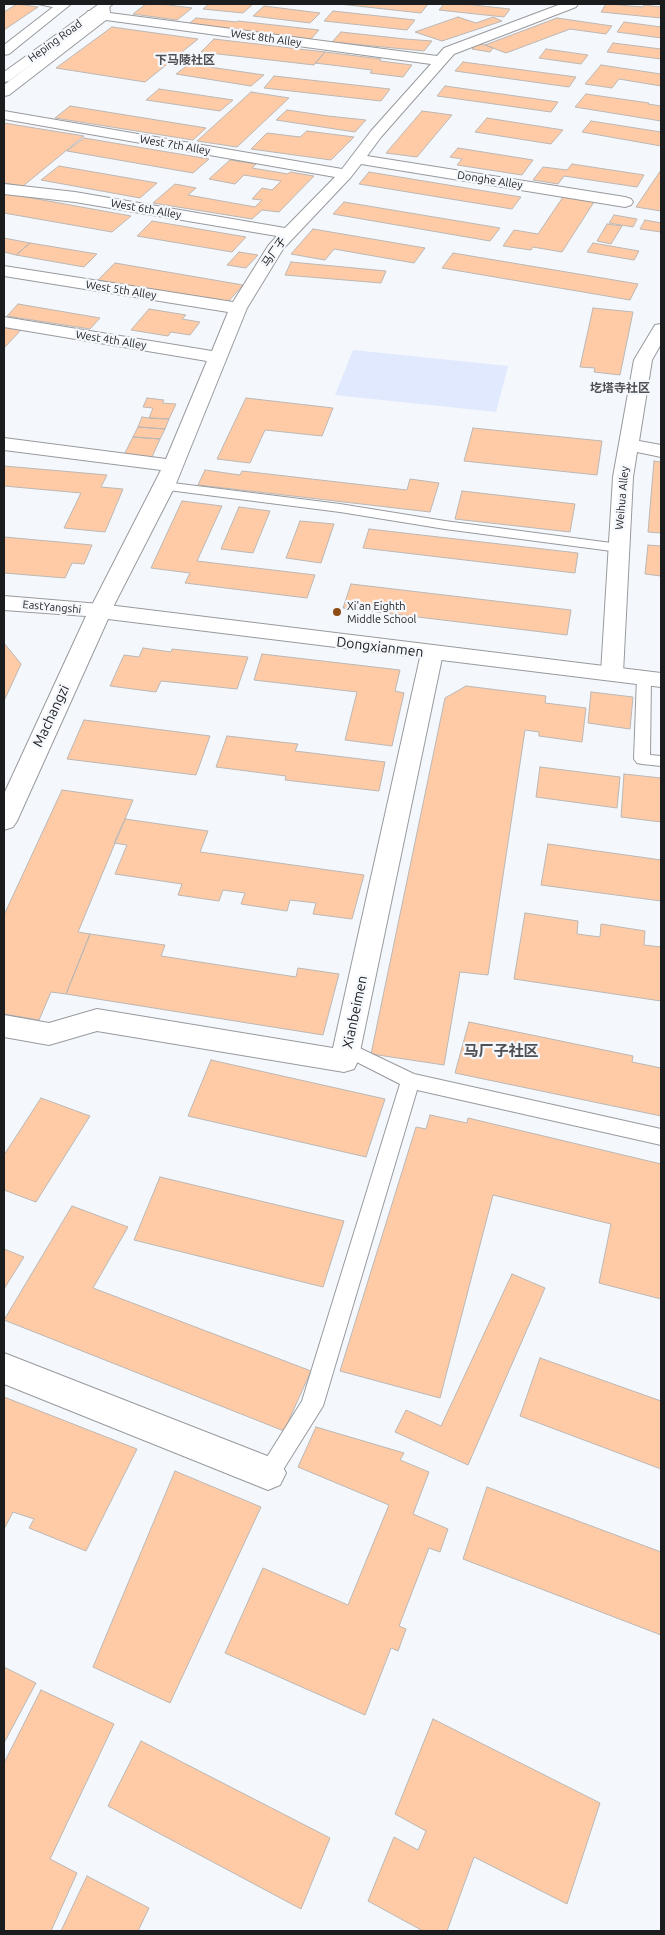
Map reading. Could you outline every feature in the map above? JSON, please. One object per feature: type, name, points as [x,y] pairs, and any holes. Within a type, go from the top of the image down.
[{"type":"street","name":"马厂子","points":[[100,611],[165,486],[238,308],[276,246],[346,174],[356,159],[449,51],[572,4]]},
{"type":"street","points":[[4,51],[64,5]]},
{"type":"street","points":[[4,92],[98,9]]},
{"type":"street","name":"West 8th Alley","points":[[98,9],[441,61]]},
{"type":"street","name":"Heping Road","points":[[4,65],[98,9]]},
{"type":"street","name":"Heping Road","points":[[4,78],[98,9]]},
{"type":"street","name":"West 7th Alley","points":[[4,116],[346,174]]},
{"type":"street","name":"Donghe Alley","points":[[356,159],[625,202]]},
{"type":"street","name":"West 6th Alley","points":[[4,189],[75,197],[287,233]]},
{"type":"street","name":"West 5th Alley","points":[[4,271],[238,308]]},
{"type":"street","name":"West 4th Alley","points":[[4,322],[218,358]]},
{"type":"street","name":"Weihua Alley","points":[[612,673],[623,477],[643,360],[661,329]]},
{"type":"street","points":[[4,444],[174,466]]},
{"type":"street","points":[[628,445],[661,450]]},
{"type":"street","name":"EastYangshi","points":[[4,602],[100,611]]},
{"type":"street","name":"Dongxianmen","points":[[100,611],[653,679]]},
{"type":"street","name":"Machangzi","points":[[4,821],[12,784],[100,611]]},
{"type":"street","name":"Xianbeimen","points":[[4,1026],[49,1034],[98,1020],[344,1061],[432,653]]},
{"type":"street","points":[[4,1368],[268,1473]]},
{"type":"lane","points":[[42,4],[64,5]]},
{"type":"lane","points":[[165,486],[340,508],[446,526],[619,548]]},
{"type":"lane","points":[[653,679],[642,759],[661,761]]},
{"type":"lane","points":[[347,1049],[410,1081],[661,1137]]},
{"type":"lane","points":[[268,1473],[312,1406],[410,1081]]},
{"type":"shaded area","points":[[353,350],[508,366],[496,412],[335,395]]},
{"type":"building","points":[[17,4],[38,7],[4,30],[4,12]]},
{"type":"building","points":[[146,4],[192,8],[177,20],[133,14]]},
{"type":"building","points":[[209,4],[253,4],[243,13],[203,9]]},
{"type":"building","points":[[339,4],[428,4],[421,13]]},
{"type":"building","points":[[444,4],[464,4],[510,9],[504,17],[439,10]]},
{"type":"building","points":[[606,4],[661,7],[661,18],[601,12]]},
{"type":"building","points":[[264,6],[320,13],[310,23],[253,16]]},
{"type":"building","points":[[333,11],[415,20],[407,30],[324,21]]},
{"type":"building","points":[[458,17],[476,23],[493,17],[502,21],[442,41],[415,32]]},
{"type":"building","points":[[196,18],[319,30],[310,40],[186,26]]},
{"type":"building","points":[[557,18],[612,26],[606,34],[570,29],[506,53],[485,45]]},
{"type":"building","points":[[624,22],[661,27],[661,38],[617,32]]},
{"type":"building","points":[[112,27],[198,39],[145,82],[56,68]]},
{"type":"building","points":[[341,32],[432,41],[424,51],[332,42]]},
{"type":"building","points":[[214,39],[325,52],[314,65],[201,52]]},
{"type":"building","points":[[613,43],[661,49],[661,59],[607,52]]},
{"type":"building","points":[[477,44],[493,48],[490,52],[472,49]]},
{"type":"building","points":[[546,49],[588,55],[581,64],[539,58]]},
{"type":"building","points":[[325,52],[412,65],[403,77],[370,73],[372,70],[315,63]]},
{"type":"building","points":[[463,62],[576,77],[569,87],[455,71]]},
{"type":"building","points":[[189,64],[264,75],[251,86],[176,74]]},
{"type":"building","points":[[601,65],[661,74],[661,86],[619,79],[612,88],[585,84]]},
{"type":"building","points":[[274,76],[390,89],[381,101],[264,88]]},
{"type":"building","points":[[445,86],[558,102],[551,112],[437,96]]},
{"type":"building","points":[[159,89],[233,100],[220,111],[146,100]]},
{"type":"building","points":[[251,92],[289,98],[237,147],[197,141]]},
{"type":"building","points":[[586,94],[661,106],[661,121],[575,107]]},
{"type":"building","points":[[70,106],[206,128],[193,140],[55,118]]},
{"type":"building","points":[[287,110],[366,120],[355,132],[276,120]]},
{"type":"building","points":[[422,111],[452,115],[417,157],[386,153]]},
{"type":"building","points":[[487,118],[563,130],[551,144],[475,132]]},
{"type":"building","points":[[591,121],[661,132],[661,146],[582,132]]},
{"type":"building","points":[[4,123],[84,136],[23,186],[4,183]]},
{"type":"building","points":[[307,131],[354,137],[331,160],[251,149],[267,133],[300,137]]},
{"type":"building","points":[[84,138],[209,159],[193,173],[67,151]]},
{"type":"building","points":[[458,148],[533,160],[522,175],[457,165],[462,159],[450,157]]},
{"type":"building","points":[[230,160],[256,164],[252,168],[314,176],[279,212],[262,210],[252,219],[153,203],[175,184],[196,188],[188,195],[255,207],[262,200],[252,199],[262,188],[272,190],[281,181],[244,175],[235,184],[209,179]]},
{"type":"building","points":[[572,164],[644,175],[637,187],[564,176],[558,184],[533,180],[543,167],[567,170]]},
{"type":"building","points":[[59,166],[157,183],[140,198],[41,180]]},
{"type":"building","points":[[661,170],[661,211],[636,207]]},
{"type":"building","points":[[369,172],[521,197],[512,209],[359,184]]},
{"type":"building","points":[[4,193],[131,216],[112,232],[4,213]]},
{"type":"building","points":[[563,197],[594,202],[562,252],[533,247],[531,250],[503,246],[514,230],[538,234]]},
{"type":"building","points":[[344,202],[500,228],[490,241],[333,214]]},
{"type":"building","points":[[614,215],[637,219],[633,227],[609,223]]},
{"type":"building","points":[[645,220],[661,223],[661,232],[640,229]]},
{"type":"building","points":[[152,221],[246,237],[232,252],[137,236]]},
{"type":"building","points":[[607,224],[622,226],[611,244],[597,241]]},
{"type":"building","points":[[313,229],[425,248],[414,263],[334,249],[325,260],[291,254]]},
{"type":"building","points":[[4,238],[30,243],[16,255],[4,252]]},
{"type":"building","points":[[30,243],[97,254],[84,267],[16,255]]},
{"type":"building","points":[[593,243],[639,251],[634,260],[587,252]]},
{"type":"building","points":[[239,252],[258,255],[246,268],[227,265]]},
{"type":"building","points":[[453,253],[638,284],[630,300],[442,268]]},
{"type":"building","points":[[291,262],[386,271],[381,283],[285,275]]},
{"type":"building","points":[[115,263],[243,285],[227,303],[98,280]]},
{"type":"building","points":[[18,304],[100,318],[90,329],[7,316]]},
{"type":"building","points":[[593,308],[633,312],[620,375],[594,372],[595,368],[580,367]]},
{"type":"building","points":[[149,309],[186,315],[182,319],[200,322],[190,335],[171,332],[168,336],[131,330]]},
{"type":"building","points":[[4,327],[21,330],[4,348]]},
{"type":"building","points":[[147,398],[164,400],[162,403],[176,404],[169,419],[149,418],[153,408],[143,407]]},
{"type":"building","points":[[246,398],[333,408],[322,436],[265,430],[250,463],[217,459]]},
{"type":"building","points":[[142,417],[169,419],[165,429],[138,427]]},
{"type":"building","points":[[138,427],[165,429],[160,439],[133,437]]},
{"type":"building","points":[[473,428],[602,441],[597,475],[464,461]]},
{"type":"building","points":[[133,437],[160,439],[152,457],[124,455]]},
{"type":"building","points":[[654,461],[661,462],[661,533],[648,532]]},
{"type":"building","points":[[4,466],[107,475],[101,487],[123,489],[105,532],[64,528],[81,493],[4,486]]},
{"type":"building","points":[[205,470],[240,475],[242,471],[407,490],[410,479],[439,483],[430,512],[198,485]]},
{"type":"building","points":[[462,491],[575,504],[570,532],[455,519]]},
{"type":"building","points":[[182,501],[222,506],[197,561],[315,575],[307,598],[185,583],[190,573],[151,568]]},
{"type":"building","points":[[239,507],[270,511],[253,553],[221,549]]},
{"type":"building","points":[[300,521],[334,524],[321,563],[286,558]]},
{"type":"building","points":[[369,529],[578,553],[575,573],[363,548]]},
{"type":"building","points":[[4,537],[92,545],[84,564],[72,563],[65,578],[4,573]]},
{"type":"building","points":[[648,545],[661,546],[661,576],[645,574]]},
{"type":"building","points":[[351,584],[571,610],[567,635],[343,608]]},
{"type":"building","points":[[4,643],[21,664],[4,701]]},
{"type":"building","points":[[143,648],[171,652],[172,649],[248,657],[237,689],[161,681],[156,692],[110,686],[124,655],[139,657]]},
{"type":"building","points":[[262,654],[400,670],[395,691],[404,693],[392,746],[345,740],[357,692],[254,680]]},
{"type":"building","points":[[466,686],[546,696],[545,703],[586,708],[582,742],[539,736],[539,732],[525,730],[488,975],[460,972],[444,1065],[371,1054],[445,698]]},
{"type":"building","points":[[591,692],[633,697],[630,729],[588,723]]},
{"type":"building","points":[[84,720],[210,736],[196,775],[67,759]]},
{"type":"building","points":[[227,736],[298,744],[295,751],[385,762],[379,791],[285,780],[286,776],[216,767]]},
{"type":"building","points":[[540,767],[620,777],[617,808],[536,797]]},
{"type":"building","points":[[624,774],[661,778],[661,822],[621,817]]},
{"type":"building","points":[[62,790],[133,800],[78,932],[90,934],[66,994],[51,992],[39,1020],[4,1014],[4,915]]},
{"type":"building","points":[[125,819],[208,831],[200,852],[364,875],[352,919],[313,914],[316,903],[290,900],[287,911],[241,904],[245,893],[223,890],[219,901],[178,895],[182,884],[115,874],[127,845],[114,843]]},
{"type":"building","points":[[548,844],[661,860],[661,901],[541,885]]},
{"type":"building","points":[[525,913],[578,921],[577,934],[600,937],[601,924],[645,931],[644,945],[661,947],[661,1001],[514,979]]},
{"type":"building","points":[[90,934],[165,945],[161,956],[296,977],[298,968],[339,974],[323,1035],[66,994]]},
{"type":"building","points":[[469,1022],[633,1056],[632,1062],[661,1068],[661,1116],[455,1073]]},
{"type":"building","points":[[211,1060],[385,1099],[366,1157],[188,1116]]},
{"type":"building","points":[[41,1098],[90,1116],[36,1202],[4,1190],[4,1155]]},
{"type":"building","points":[[430,1115],[467,1123],[468,1118],[661,1164],[661,1299],[599,1283],[611,1224],[493,1195],[440,1398],[340,1371],[416,1127],[426,1129]]},
{"type":"building","points":[[160,1177],[344,1221],[323,1287],[134,1240]]},
{"type":"building","points":[[72,1206],[128,1227],[93,1288],[311,1371],[284,1431],[4,1320]]},
{"type":"building","points":[[4,1249],[24,1257],[4,1289]]},
{"type":"building","points":[[512,1274],[545,1288],[468,1465],[395,1432],[406,1410],[441,1426]]},
{"type":"building","points":[[540,1358],[661,1401],[661,1469],[520,1416]]},
{"type":"building","points":[[4,1397],[137,1449],[86,1551],[29,1528],[34,1519],[13,1512],[4,1529]]},
{"type":"building","points":[[316,1427],[404,1453],[400,1460],[429,1472],[413,1514],[448,1529],[440,1552],[429,1548],[399,1626],[406,1629],[398,1651],[391,1648],[365,1715],[225,1653],[263,1568],[348,1605],[389,1505],[298,1467]]},
{"type":"building","points":[[175,1471],[261,1507],[170,1703],[93,1667]]},
{"type":"building","points":[[487,1487],[661,1552],[661,1635],[463,1559]]},
{"type":"building","points":[[4,1667],[36,1683],[4,1743]]},
{"type":"building","points":[[41,1690],[114,1724],[50,1859],[77,1873],[51,1931],[4,1931],[4,1763]]},
{"type":"building","points":[[433,1719],[600,1803],[567,1904],[474,1857],[447,1931],[423,1931],[368,1901],[394,1837],[418,1850],[426,1831],[395,1814]]},
{"type":"building","points":[[141,1741],[330,1838],[301,1909],[108,1806]]},
{"type":"building","points":[[87,1876],[149,1908],[138,1931],[61,1931]]},
{"type":"place","name":"Xi'an Eighth Middle School","points":[[337,612]]},
{"type":"district","name":"下马陵社区","points":[[185,60]]},
{"type":"district","name":"圪塔寺社区","points":[[620,388]]},
{"type":"district","name":"马厂子社区","points":[[501,1051]]}]
